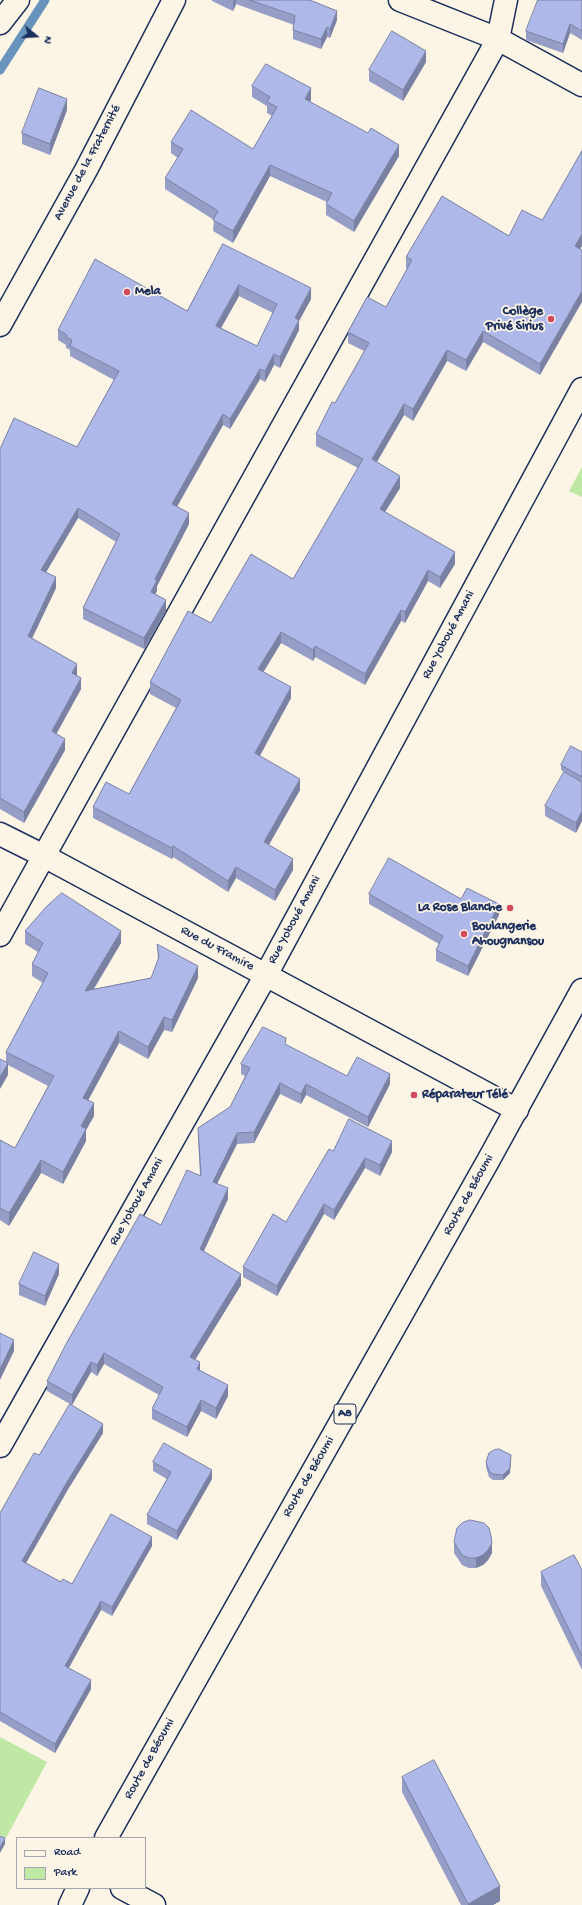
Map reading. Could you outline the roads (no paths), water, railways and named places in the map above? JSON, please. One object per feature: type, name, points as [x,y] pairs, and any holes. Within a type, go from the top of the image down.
[{"type":"street","points":[[0,23],[18,0]]},
{"type":"street","name":"Avenue de la Fraternité","points":[[0,325],[86,170],[174,0]]},
{"type":"street","points":[[400,0],[498,39],[582,85]]},
{"type":"street","points":[[0,935],[498,39],[506,0]]},
{"type":"street","name":"Rue Yoboué Amani","points":[[0,1446],[266,975],[582,389]]},
{"type":"street","name":"Rue du Framire","points":[[0,834],[44,856],[517,1110]]},
{"type":"street","name":"Route de Béoumi","points":[[107,1837],[517,1110],[582,990]]},
{"type":"street","points":[[70,1905],[78,1889]]},
{"type":"street","points":[[124,1889],[154,1905]]},
{"type":"waterway","points":[[0,70],[45,0]]},
{"type":"place","name":"Mela","points":[[127,292]]},
{"type":"place","name":"Collège Privé Sirius","points":[[551,319]]},
{"type":"place","name":"La Rose Blanche","points":[[510,908]]},
{"type":"place","name":"Boulangerie Ahougnansou","points":[[464,934]]},
{"type":"place","name":"Réparateur Télé","points":[[414,1095]]}]
